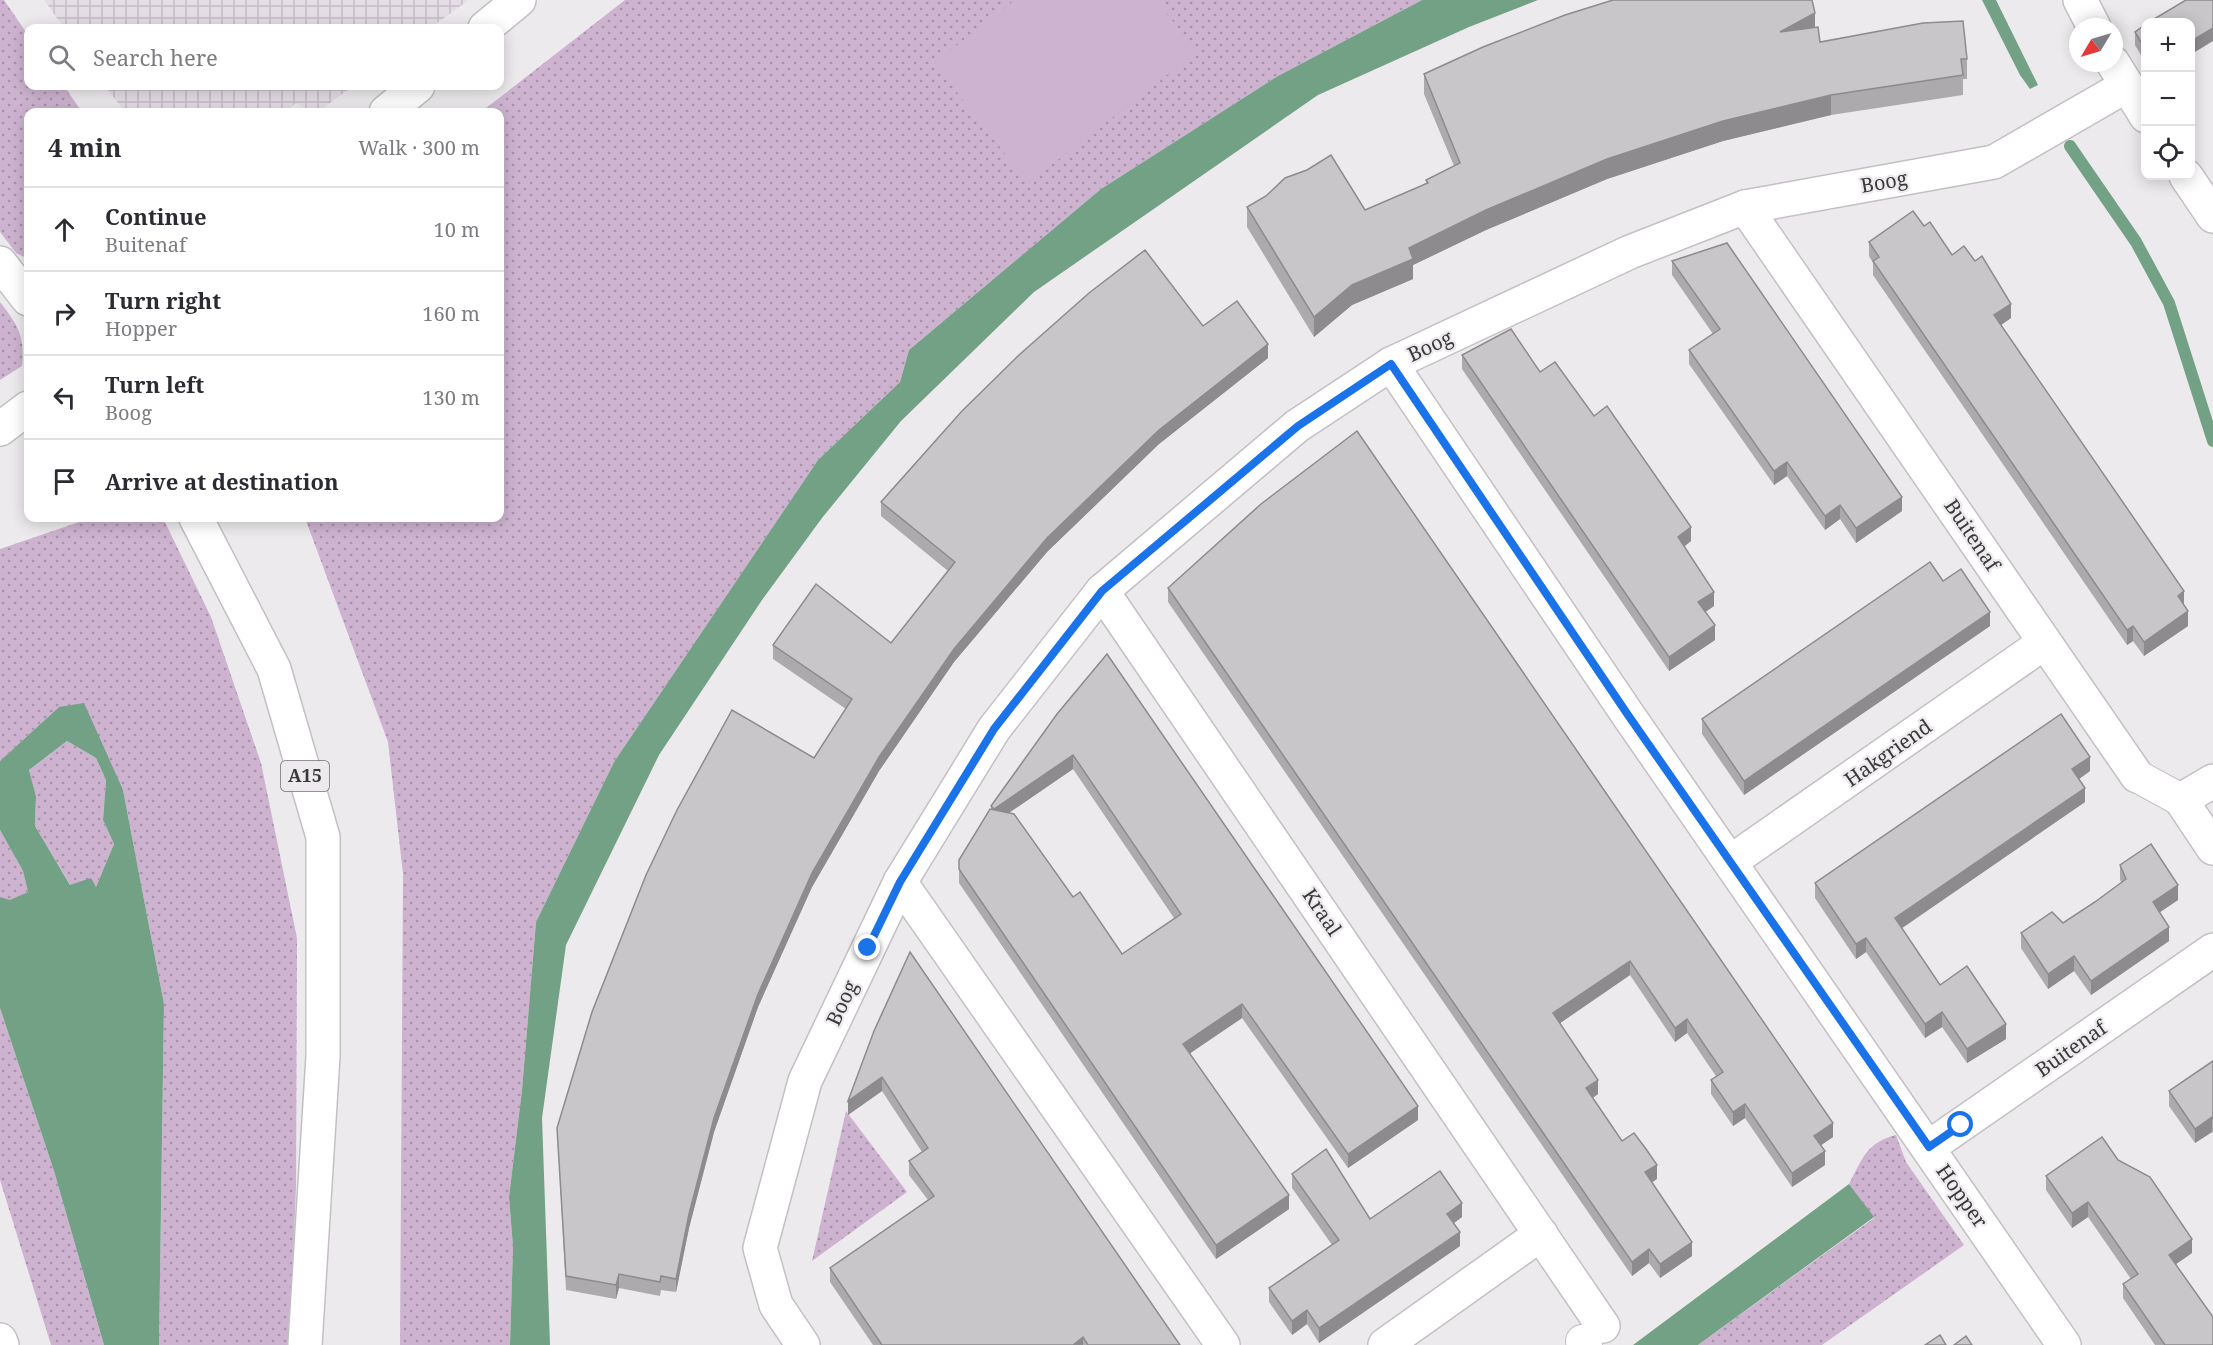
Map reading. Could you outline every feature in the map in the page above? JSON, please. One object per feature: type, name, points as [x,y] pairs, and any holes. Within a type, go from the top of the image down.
[{"type":"main road","points":[[490,24],[519,0]]},
{"type":"main road","points":[[2080,0],[2089,18]]},
{"type":"main road","name":"Boog","points":[[803,1345],[776,1305],[760,1248],[806,1081],[900,882],[994,729],[1102,591],[1298,426],[1391,364],[1630,252],[1744,207],[1994,162],[2119,75],[2141,110]]},
{"type":"main road","points":[[391,108],[413,90]]},
{"type":"main road","points":[[2189,180],[2213,216]]},
{"type":"main road","name":"Buitenaf","points":[[1744,207],[2137,776]]},
{"type":"main road","points":[[0,263],[24,294]]},
{"type":"main road","name":"Hopper","points":[[1391,364],[1730,862],[2064,1345]]},
{"type":"main road","points":[[0,429],[24,411]]},
{"type":"main road","name":"A15","points":[[198,522],[274,669],[322,837],[323,1056],[305,1345]]},
{"type":"main road","name":"Kraal","points":[[1102,591],[1541,1234],[1590,1337]]},
{"type":"main road","name":"Hakgriend","points":[[1730,862],[2044,643]]},
{"type":"main road","points":[[2181,800],[2213,781]]},
{"type":"main road","name":"Buitenaf","points":[[2181,800],[2213,848]]},
{"type":"main road","points":[[900,882],[1223,1345]]},
{"type":"main road","name":"Buitenaf","points":[[1929,1147],[2213,950]]},
{"type":"main road","points":[[1385,1345],[1541,1234]]},
{"type":"main road","points":[[0,1340],[2,1345]]},
{"type":"street","name":"Buitenaf","points":[[2137,776],[2181,800]]},
{"type":"shaded area","points":[[0,0],[4,0],[24,29],[24,90],[67,90],[79,108],[24,108],[24,257],[16,253],[0,232]]},
{"type":"shaded area","points":[[44,0],[469,0],[436,24],[61,24]]},
{"type":"shaded area","points":[[625,0],[1422,0],[1278,76],[1101,189],[909,350],[900,382],[818,460],[614,762],[536,922],[522,1090],[509,1197],[513,1247],[510,1345],[400,1345],[403,874],[388,742],[306,522],[504,522],[504,108],[486,108]]},
{"type":"shaded area","points":[[1015,0],[1156,0],[1197,52],[1028,183],[934,63]]},
{"type":"shaded area","points":[[1422,0],[1538,0],[1469,27],[1318,95],[1034,292],[901,421],[822,518],[762,600],[659,755],[566,945],[542,1118],[550,1345],[510,1345],[513,1247],[509,1197],[522,1090],[536,922],[614,762],[818,460],[900,382],[909,350],[1101,189],[1278,76]]},
{"type":"shaded area","points":[[1982,0],[1996,0],[2038,85],[2030,89],[2020,75]]},
{"type":"shaded area","points":[[108,90],[348,90],[323,108],[305,108],[296,103],[290,108],[122,108]]},
{"type":"shaded area","points":[[0,302],[19,331],[23,356],[22,366],[0,380]]},
{"type":"shaded area","points":[[79,522],[165,522],[211,617],[261,763],[297,938],[296,1186],[290,1345],[159,1345],[164,1004],[123,790],[59,707],[0,761],[0,549]]},
{"type":"shaded area","points":[[84,703],[123,790],[164,1004],[159,1345],[104,1345],[54,1171],[0,1008],[0,897],[10,900],[28,892],[23,871],[0,830],[0,761],[59,707]],"holes":[[[67,741],[96,758],[106,780],[103,820],[114,844],[96,887],[91,878],[70,885],[35,826],[36,796],[29,770]]]},
{"type":"shaded area","points":[[67,741],[96,758],[106,780],[103,820],[114,844],[96,887],[71,886],[35,826],[36,796],[29,770]]},
{"type":"shaded area","points":[[0,830],[23,871],[28,892],[10,901],[0,897]]},
{"type":"shaded area","points":[[0,1008],[54,1171],[104,1345],[51,1345],[0,1180]]},
{"type":"shaded area","points":[[846,1111],[907,1192],[812,1261]]},
{"type":"shaded area","points":[[1896,1135],[1906,1162],[1964,1245],[1822,1345],[1698,1345],[1874,1218],[1849,1184],[1862,1159],[1872,1147]]},
{"type":"shaded area","points":[[1849,1184],[1874,1217],[1698,1345],[1633,1345]]},
{"type":"building","points":[[1613,0],[1812,0],[1815,13],[1780,32],[1818,27],[1820,42],[1923,23],[1963,21],[1967,59],[1961,59],[1963,75],[1831,95],[1723,121],[1607,159],[1486,210],[1409,248],[1413,259],[1352,285],[1314,317],[1247,207],[1266,196],[1285,178],[1307,170],[1331,155],[1365,210],[1428,183],[1426,180],[1460,163],[1424,74],[1483,47],[1565,15]]},
{"type":"building","points":[[2186,0],[2213,0],[2213,28],[2195,39],[2195,18],[2156,18]]},
{"type":"building","points":[[2141,28],[2141,42],[2135,32]]},
{"type":"building","points":[[1913,211],[1924,226],[1930,222],[1952,255],[1964,246],[1975,261],[1982,256],[2011,304],[1994,315],[2184,591],[2178,596],[2188,611],[2144,642],[2133,626],[2127,630],[1873,261],[1879,257],[1869,242]]},
{"type":"building","points":[[1727,243],[1902,497],[1856,528],[1840,505],[1825,516],[1787,462],[1774,471],[1689,350],[1720,329],[1672,261]]},
{"type":"building","points":[[1145,250],[1203,326],[1237,301],[1268,344],[1159,430],[1047,538],[954,649],[879,757],[812,873],[758,994],[714,1118],[689,1214],[676,1279],[661,1276],[660,1282],[619,1274],[616,1285],[566,1276],[557,1128],[592,1012],[646,875],[677,810],[732,710],[814,758],[852,699],[773,645],[816,584],[891,643],[955,562],[881,502],[962,411],[1019,355],[1089,293]]},
{"type":"building","points":[[1511,329],[1540,372],[1555,362],[1594,416],[1607,406],[1691,527],[1678,537],[1714,592],[1698,602],[1715,625],[1669,657],[1462,355]]},
{"type":"building","points":[[1357,431],[1833,1123],[1814,1136],[1825,1151],[1792,1173],[1745,1104],[1733,1112],[1711,1080],[1723,1072],[1687,1019],[1675,1028],[1630,961],[1553,1013],[1598,1080],[1586,1088],[1622,1141],[1634,1133],[1646,1149],[1657,1165],[1645,1172],[1692,1242],[1660,1264],[1649,1249],[1632,1262],[1168,588],[1261,504]]},
{"type":"building","points":[[1930,562],[1943,581],[1961,569],[1990,612],[1744,781],[1702,719]]},
{"type":"building","points":[[1107,654],[1418,1106],[1348,1154],[1242,1004],[1183,1044],[1289,1195],[1216,1245],[959,869],[959,860],[990,809],[1014,814],[1073,897],[1080,892],[1122,954],[1181,914],[1073,755],[994,809],[991,806],[1057,714]]},
{"type":"building","points":[[2061,714],[2090,757],[2072,769],[2085,788],[1895,918],[1940,985],[1967,966],[2006,1024],[1967,1049],[1942,1012],[1925,1024],[1866,938],[1856,944],[1815,883]]},
{"type":"building","points":[[2151,844],[2178,885],[2153,902],[2169,927],[2091,981],[2074,956],[2048,974],[2021,933],[2052,912],[2063,923],[2095,902],[2126,879],[2120,865]]},
{"type":"building","points":[[910,952],[1180,1345],[1088,1345],[1083,1337],[1073,1345],[882,1345],[830,1268],[934,1196],[909,1161],[928,1148],[882,1077],[848,1101],[874,1031]]},
{"type":"building","points":[[2213,1061],[2213,1119],[2212,1117],[2195,1129],[2169,1091]]},
{"type":"building","points":[[2102,1137],[2118,1160],[2150,1177],[2192,1239],[2169,1255],[2213,1317],[2213,1345],[2165,1345],[2123,1284],[2138,1274],[2088,1202],[2072,1213],[2046,1176]]},
{"type":"building","points":[[1326,1149],[1370,1219],[1440,1171],[1462,1203],[1447,1214],[1460,1232],[1319,1328],[1307,1310],[1292,1321],[1269,1288],[1339,1240],[1292,1174]]},
{"type":"building","points":[[1940,1335],[1946,1345],[1925,1345]]},
{"type":"building","points":[[1966,1336],[1972,1345],[1954,1345]]},
{"type":"waterway","points":[[2070,146],[2136,242],[2169,303],[2213,441]]},
{"type":"route","points":[[868,948],[900,882],[994,729],[1102,591],[1298,426],[1391,364],[1628,715],[1929,1147],[1961,1125]]}]
